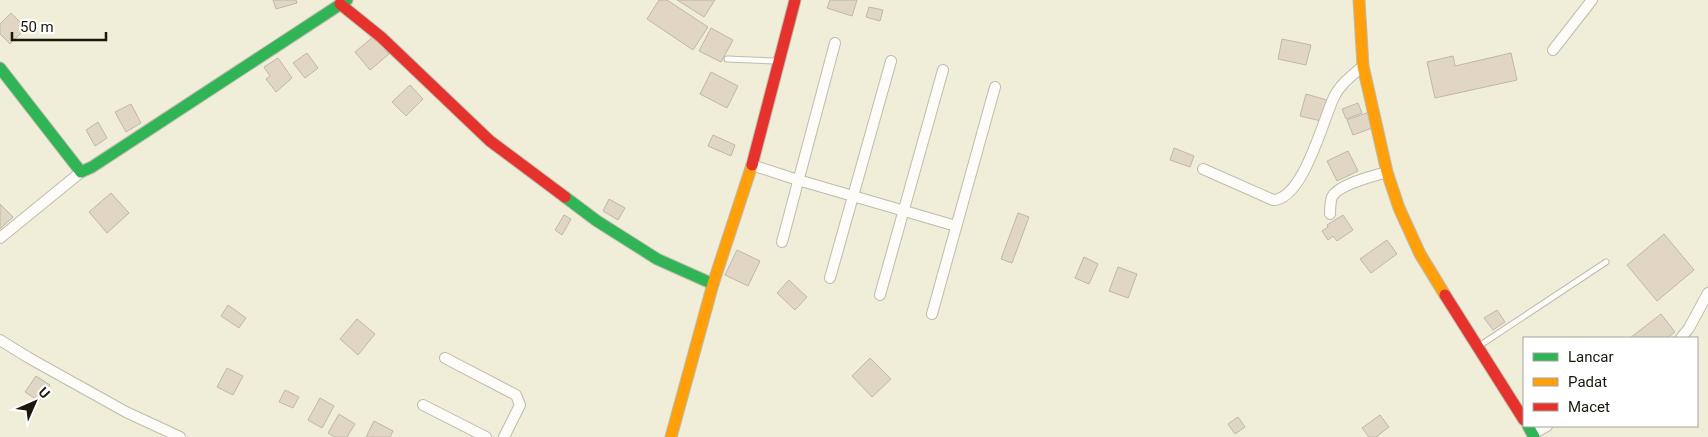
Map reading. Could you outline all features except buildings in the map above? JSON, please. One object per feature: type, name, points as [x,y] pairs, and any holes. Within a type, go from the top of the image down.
[{"type":"street","points":[[671,437],[713,284],[752,165],[795,0]]},
{"type":"street","points":[[1359,0],[1363,66],[1387,172],[1399,208],[1420,254],[1442,292],[1523,418]]},
{"type":"street","points":[[1553,50],[1592,0]]},
{"type":"street","points":[[0,238],[81,172],[92,167],[343,2],[498,147],[597,221],[650,254],[713,284]]},
{"type":"street","points":[[782,242],[835,43]]},
{"type":"street","points":[[830,278],[891,61]]},
{"type":"street","points":[[1203,169],[1265,197],[1278,200],[1284,197],[1290,192],[1301,176],[1314,149],[1334,96],[1339,88],[1363,66]]},
{"type":"street","points":[[0,68],[81,172]]},
{"type":"street","points":[[880,295],[944,70]]},
{"type":"street","points":[[932,314],[995,87]]},
{"type":"street","points":[[752,165],[956,226]]},
{"type":"street","points":[[1330,214],[1332,198],[1340,189],[1387,172]]},
{"type":"street","points":[[1682,337],[1689,328],[1708,293]]},
{"type":"street","points":[[0,340],[126,412],[180,437]]},
{"type":"street","points":[[446,358],[516,395],[520,405],[504,437]]},
{"type":"street","points":[[423,405],[486,437]]},
{"type":"street","points":[[1531,432],[1544,427]]},
{"type":"lane","points":[[727,59],[779,61]]},
{"type":"lane","points":[[1477,347],[1606,262]]},
{"type":"traffic: fast","points":[[0,68],[81,172],[92,167],[347,0]]},
{"type":"traffic: fast","points":[[565,197],[597,221],[657,259],[713,284]]},
{"type":"traffic: fast","points":[[1529,427],[1534,437]]},
{"type":"traffic: slow","points":[[1359,0],[1363,66],[1387,172],[1399,208],[1420,254],[1445,295]]},
{"type":"traffic: slow","points":[[671,437],[713,284],[752,165]]},
{"type":"traffic: jam","points":[[752,165],[795,0]]},
{"type":"traffic: jam","points":[[340,4],[381,37],[490,141],[565,197]]},
{"type":"traffic: jam","points":[[1445,295],[1523,418]]}]
